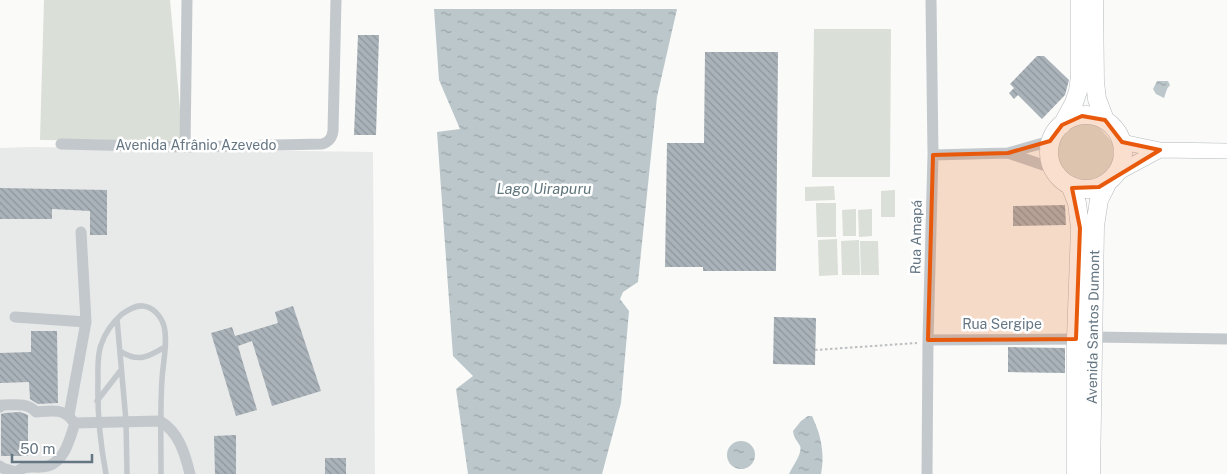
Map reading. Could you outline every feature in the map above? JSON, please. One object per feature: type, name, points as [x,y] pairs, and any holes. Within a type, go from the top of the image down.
[{"type":"main road","points":[[1052,168],[1050,141],[1062,125],[1078,91],[1080,76],[1080,0]]},
{"type":"main road","points":[[1094,0],[1095,82],[1097,99],[1105,120]]},
{"type":"main road","points":[[1062,125],[1071,119],[1082,116],[1094,116],[1105,120],[1113,126],[1122,142]]},
{"type":"main road","name":"Avenida Santos Dumont","points":[[1076,474],[1084,338],[1095,226],[1099,200],[1113,177],[1123,154],[1122,142]]},
{"type":"main road","name":"Avenida Santos Dumont","points":[[1052,168],[1070,185],[1077,203],[1080,228],[1091,474]]},
{"type":"main road","points":[[1070,185],[1089,189],[1099,186],[1113,177]]},
{"type":"street","points":[[186,147],[187,0]]},
{"type":"street","name":"Avenida Afrânio Azevedo","points":[[61,144],[186,147],[322,144],[330,140],[333,131],[336,0]]},
{"type":"street","name":"Rua Amapá","points":[[927,474],[932,155],[931,0]]},
{"type":"street","points":[[932,155],[1008,153],[1050,141]]},
{"type":"street","points":[[1122,142],[1160,150],[1227,151]]},
{"type":"street","points":[[1113,177],[1160,150]]},
{"type":"street","points":[[1008,153],[1052,168]]},
{"type":"street","points":[[0,466],[15,473],[26,466],[48,466],[58,461],[66,450],[86,322],[81,232]]},
{"type":"street","points":[[15,317],[86,322]]},
{"type":"street","name":"Rua Sergipe","points":[[928,340],[1227,339]]},
{"type":"street","points":[[0,407],[2,405],[20,404],[31,407],[36,412],[59,410],[72,419],[98,422],[160,420],[168,425],[177,436],[190,474]]},
{"type":"lane","points":[[106,474],[98,422],[99,352],[105,335],[117,318],[133,307],[142,306],[150,308],[157,314],[165,328],[160,420],[161,474]]},
{"type":"lane","points":[[117,318],[126,421],[127,474]]},
{"type":"lane","points":[[120,352],[134,358],[144,357],[150,356],[165,347]]},
{"type":"lane","points":[[97,401],[121,370]]},
{"type":"path","points":[[815,350],[910,344],[928,340]]},
{"type":"highlighted area","points":[[1082,116],[1105,120],[1122,142],[1160,150],[1099,187],[1072,188],[1080,228],[1076,339],[928,340],[933,155],[1008,153],[1050,141],[1062,125]]},
{"type":"shaded area","points":[[44,0],[170,0],[183,141],[40,140]]},
{"type":"shaded area","points":[[814,29],[891,29],[890,177],[812,177]]},
{"type":"shaded area","points":[[1083,121],[1097,125],[1113,143],[1113,166],[1101,179],[1083,185],[1070,180],[1055,164],[1055,140],[1069,126]]},
{"type":"shaded area","points":[[0,148],[373,152],[375,474],[0,474]]},
{"type":"shaded area","points":[[834,186],[835,200],[805,201],[805,187]]},
{"type":"shaded area","points":[[895,190],[895,217],[881,217],[881,191]]},
{"type":"shaded area","points":[[816,203],[836,203],[836,237],[817,237]]},
{"type":"shaded area","points":[[856,209],[856,236],[843,236],[842,210]]},
{"type":"shaded area","points":[[872,209],[872,236],[859,237],[858,210]]},
{"type":"shaded area","points":[[837,239],[838,275],[819,276],[818,240]]},
{"type":"shaded area","points":[[859,240],[860,275],[842,275],[841,241]]},
{"type":"shaded area","points":[[860,241],[878,241],[879,275],[861,275]]},
{"type":"water","name":"Lago Uirapuru","points":[[434,9],[677,9],[657,97],[638,282],[623,292],[620,299],[629,311],[621,403],[602,474],[468,474],[456,389],[473,376],[453,356],[437,132],[460,129],[439,80]]},
{"type":"water","points":[[1157,81],[1168,81],[1170,85],[1164,98],[1156,94],[1153,89]]},
{"type":"water","points":[[808,416],[812,416],[820,437],[823,459],[821,474],[789,474],[801,449],[793,431]]},
{"type":"water","points":[[741,441],[751,445],[755,455],[751,465],[741,469],[731,465],[727,455],[731,445]]},
{"type":"building","points":[[358,35],[379,35],[376,135],[354,135]]},
{"type":"building","points":[[705,52],[778,52],[776,271],[703,271],[703,267],[665,267],[667,143],[704,143]]},
{"type":"building","points":[[1037,56],[1044,56],[1069,80],[1065,95],[1042,119],[1018,95],[1014,99],[1009,93],[1014,88],[1010,84]]},
{"type":"building","points":[[0,188],[107,190],[107,235],[90,235],[90,211],[52,209],[52,219],[0,219]]},
{"type":"building","points":[[1065,205],[1066,225],[1013,226],[1013,206]]},
{"type":"building","points":[[293,306],[321,391],[272,406],[252,341],[238,346],[257,410],[236,416],[211,333],[232,327],[235,336],[278,323],[275,312]]},
{"type":"building","points":[[774,317],[816,318],[815,365],[773,364]]},
{"type":"building","points":[[31,331],[57,331],[58,403],[38,404],[30,399],[29,382],[0,383],[0,353],[31,352]]},
{"type":"building","points":[[1008,347],[1065,348],[1065,373],[1008,372]]},
{"type":"building","points":[[20,412],[28,415],[28,456],[1,456],[1,414]]},
{"type":"building","points":[[236,435],[236,474],[215,474],[214,436]]},
{"type":"building","points":[[325,458],[346,458],[346,474],[325,474]]}]
